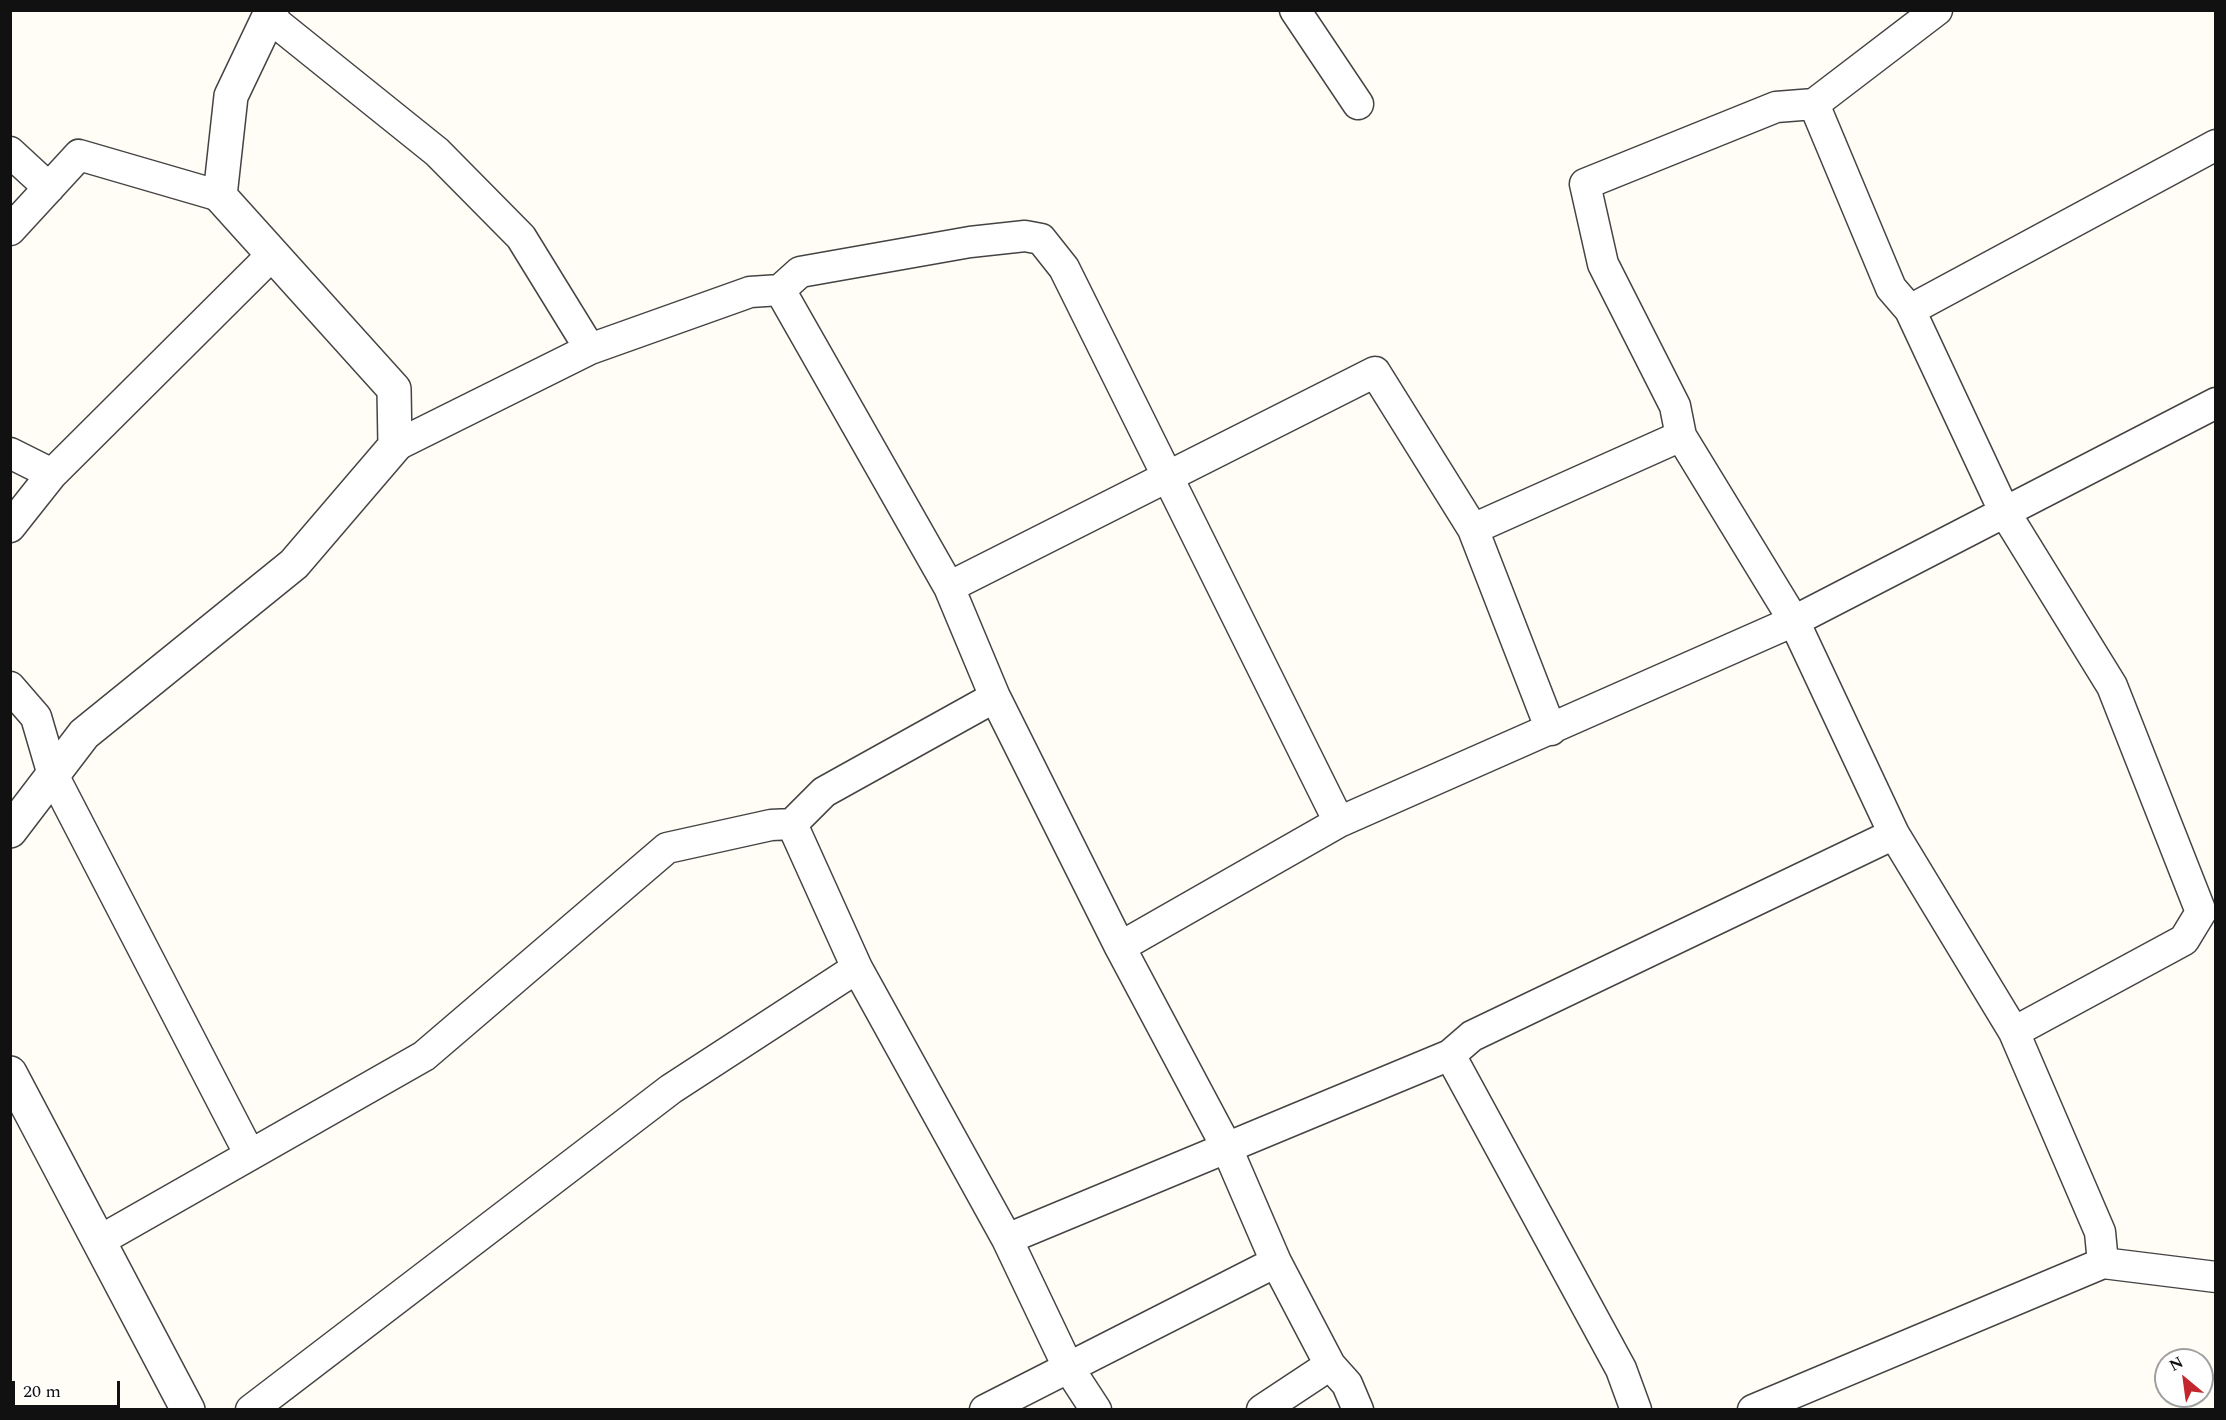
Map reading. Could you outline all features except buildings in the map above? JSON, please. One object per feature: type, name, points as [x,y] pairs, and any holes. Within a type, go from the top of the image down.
[{"type":"street","points":[[1295,10],[1358,104]]},
{"type":"street","points":[[1937,10],[1814,104],[1776,107],[1585,184],[1603,264],[1675,406],[1681,436],[1794,621],[1894,834],[2014,1032],[2100,1232],[2103,1263]]},
{"type":"street","points":[[220,196],[231,96],[270,14],[437,152],[521,237],[590,349]]},
{"type":"street","points":[[1814,104],[1891,288],[1910,310],[2004,511],[2112,686],[2201,912],[2184,940],[2014,1032]]},
{"type":"street","points":[[1910,310],[2216,145]]},
{"type":"street","points":[[10,152],[49,188]]},
{"type":"street","points":[[10,230],[79,155],[220,196],[394,389],[395,446]]},
{"type":"street","points":[[10,831],[84,734],[294,564],[395,446],[590,349],[750,292],[780,290],[800,272],[970,242],[1025,236],[1041,239],[1064,268],[1339,822]]},
{"type":"street","points":[[10,527],[52,474],[272,255]]},
{"type":"street","points":[[780,290],[949,587],[996,697],[1120,947],[1226,1146],[1276,1262],[1330,1365],[1347,1384],[1358,1410]]},
{"type":"street","points":[[949,587],[1375,372],[1473,529],[1551,730]]},
{"type":"street","points":[[1120,947],[1339,822],[1794,621],[2216,403]]},
{"type":"street","points":[[1473,529],[1681,436]]},
{"type":"street","points":[[10,453],[52,474]]},
{"type":"street","points":[[10,687],[36,717],[53,775],[250,1155]]},
{"type":"street","points":[[99,1241],[424,1056],[667,848],[771,825],[792,824],[824,792],[996,697]]},
{"type":"street","points":[[792,824],[857,968],[1007,1239],[1068,1367],[1096,1410]]},
{"type":"street","points":[[1007,1239],[1226,1146],[1450,1055],[1472,1036],[1894,834]]},
{"type":"street","points":[[251,1410],[671,1089],[857,968]]},
{"type":"street","points":[[1450,1055],[1621,1369],[1636,1410]]},
{"type":"street","points":[[10,1074],[188,1410]]},
{"type":"street","points":[[984,1410],[1276,1262]]},
{"type":"street","points":[[1753,1410],[2103,1263],[2216,1277]]},
{"type":"street","points":[[1262,1410],[1330,1365]]}]
